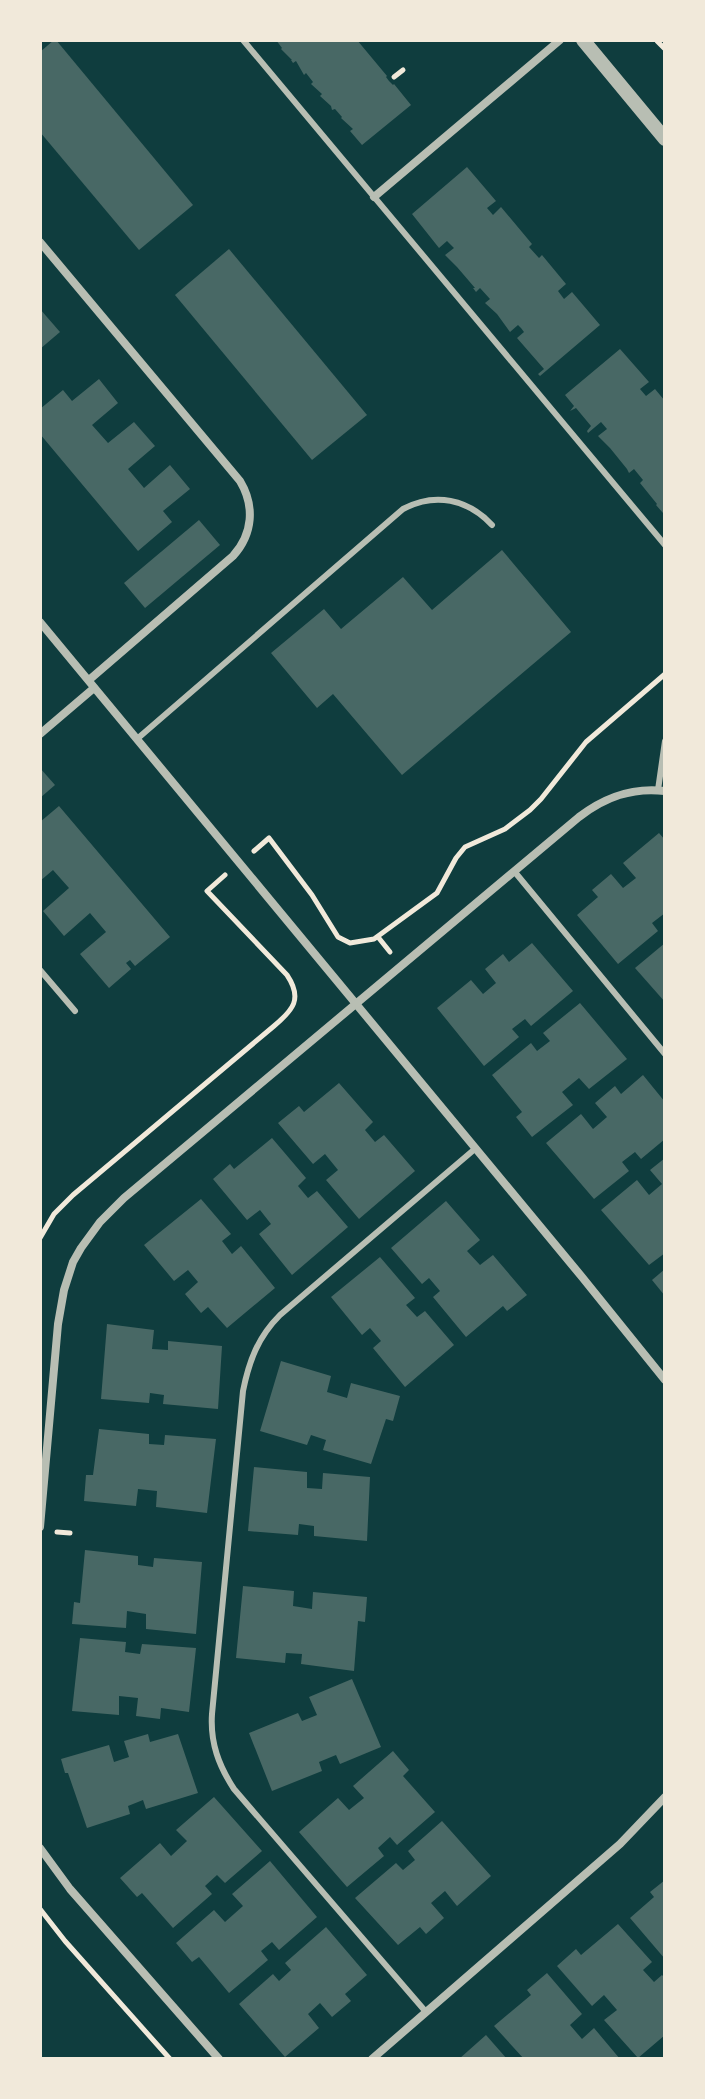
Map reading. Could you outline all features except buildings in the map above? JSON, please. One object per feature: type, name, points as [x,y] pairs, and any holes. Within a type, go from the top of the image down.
[{"type":"street","points":[[374,197],[560,40]]},
{"type":"street","points":[[583,40],[665,139]]},
{"type":"street","points":[[40,242],[240,481],[248,497],[251,515],[247,532],[233,556],[40,734]]},
{"type":"street","points":[[40,622],[665,1380]]},
{"type":"street","points":[[40,1527],[60,1306],[68,1276],[81,1248],[100,1222],[124,1198],[594,805],[628,792],[662,790]]},
{"type":"street","points":[[372,2059],[620,1844],[665,1797]]},
{"type":"street","points":[[40,1848],[70,1889],[219,2059]]},
{"type":"lane","points":[[243,40],[665,545]]},
{"type":"lane","points":[[137,739],[403,509],[423,501],[445,499],[467,505],[492,525]]},
{"type":"lane","points":[[662,790],[665,741]]},
{"type":"lane","points":[[514,871],[665,1054]]},
{"type":"lane","points":[[40,970],[75,1011]]},
{"type":"lane","points":[[426,2012],[234,1789],[219,1763],[212,1736],[212,1714],[243,1391],[258,1343],[280,1315],[476,1148]]},
{"type":"path","points":[[657,41],[664,48]]},
{"type":"path","points":[[394,77],[403,70]]},
{"type":"path","points":[[40,1238],[54,1214],[73,1195],[293,1007],[295,992],[287,975],[207,891],[269,838],[312,895],[338,937],[350,943],[374,939],[437,893],[465,847],[505,829],[530,810],[581,747],[665,674]]},
{"type":"path","points":[[40,1909],[170,2059]]}]
